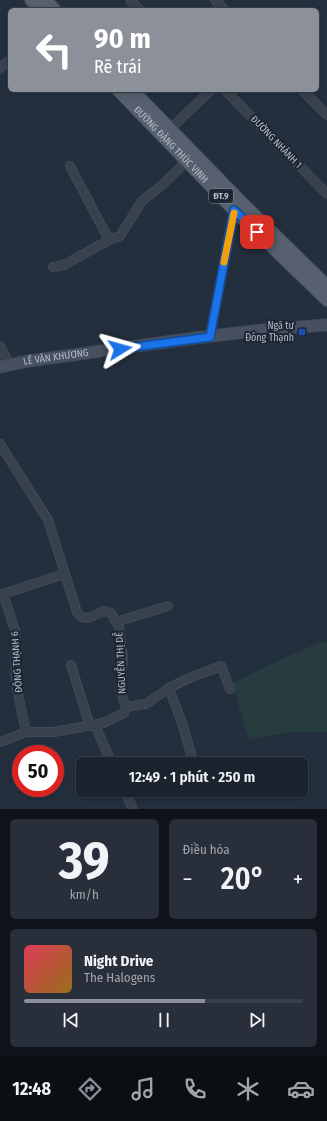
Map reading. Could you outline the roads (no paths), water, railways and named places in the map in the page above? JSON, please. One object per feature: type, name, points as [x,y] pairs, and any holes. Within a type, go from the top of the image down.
[{"type":"main road","points":[[31,0],[39,8]]},
{"type":"main road","points":[[45,0],[52,8]]},
{"type":"main road","name":"ĐƯỜNG ĐẶNG THÚC VỊNH","points":[[120,92],[234,210],[327,300]]},
{"type":"main road","name":"ĐƯỜNG ĐẶNG THÚC VỊNH","points":[[134,92],[241,202],[327,286]]},
{"type":"main road","name":"LÊ VĂN KHƯƠNG","points":[[5,366],[33,360],[210,337],[327,325]]},
{"type":"street","points":[[130,0],[138,8]]},
{"type":"street","points":[[215,0],[223,8]]},
{"type":"street","points":[[0,68],[8,62]]},
{"type":"street","points":[[170,129],[209,92]]},
{"type":"street","name":"ĐƯỜNG NHÁNH 1","points":[[227,92],[327,194]]},
{"type":"street","points":[[304,92],[327,115]]},
{"type":"street","points":[[53,266],[64,265],[109,240],[120,236],[142,201],[161,186],[187,160]]},
{"type":"street","points":[[70,166],[109,240]]},
{"type":"street","points":[[210,337],[234,210]]},
{"type":"street","points":[[0,346],[5,366]]},
{"type":"street","name":"NGUYỄN THỊ DỄ","points":[[0,444],[48,520],[77,612],[81,617],[88,618],[104,611],[112,613],[119,626],[123,658],[120,679],[122,695],[126,707],[124,713],[102,723],[54,732],[26,732],[0,742]]},
{"type":"street","points":[[0,595],[64,574]]},
{"type":"street","name":"ĐÔNG THẠNH 6","points":[[0,595],[5,600],[15,630],[16,684],[26,732]]},
{"type":"street","points":[[116,622],[168,606]]},
{"type":"street","points":[[71,665],[92,725],[108,757]]},
{"type":"street","points":[[126,707],[146,704],[169,688],[187,679],[221,666],[230,689]]},
{"type":"street","points":[[169,688],[182,723],[192,757]]},
{"type":"street","points":[[127,797],[133,809]]},
{"type":"place","name":"Ngã tư Đông Thạnh","points":[[302,332]]}]
